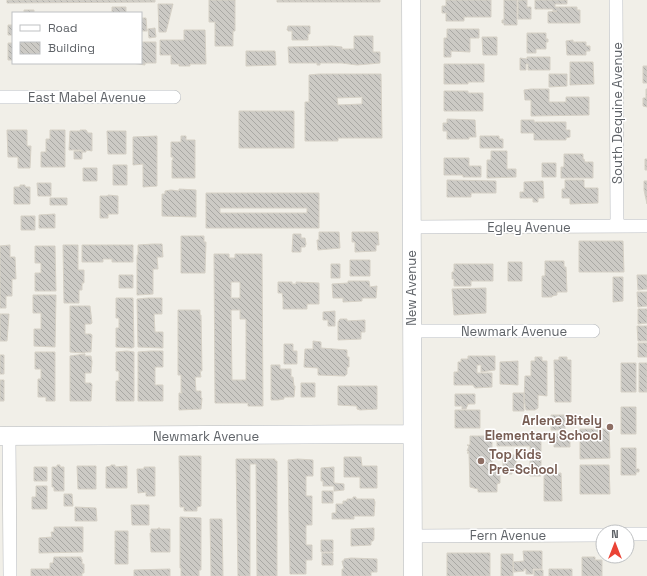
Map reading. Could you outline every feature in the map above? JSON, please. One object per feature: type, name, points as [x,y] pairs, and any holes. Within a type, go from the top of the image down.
[{"type":"street","name":"New Avenue","points":[[411,0],[413,576]]},
{"type":"street","name":"South Dequine Avenue","points":[[616,0],[617,226]]},
{"type":"street","name":"East Mabel Avenue","points":[[0,97],[174,97]]},
{"type":"street","name":"Egley Avenue","points":[[411,227],[647,226]]},
{"type":"street","name":"Newmark Avenue","points":[[411,331],[593,331]]},
{"type":"street","name":"Newmark Avenue","points":[[5,436],[412,434]]},
{"type":"street","points":[[5,436],[10,576]]},
{"type":"street","points":[[635,534],[647,534]]},
{"type":"street","name":"Fern Avenue","points":[[413,536],[595,535]]},
{"type":"building","points":[[7,0],[155,0],[155,2],[7,3]]},
{"type":"building","points":[[209,0],[235,0],[235,31],[233,31],[233,46],[215,46],[215,22],[209,22]]},
{"type":"building","points":[[277,0],[380,0],[380,2],[277,2]]},
{"type":"building","points":[[446,0],[491,0],[491,17],[464,17],[464,21],[446,21],[446,13],[442,13],[442,6],[446,6]]},
{"type":"building","points":[[504,0],[517,0],[517,25],[504,25],[504,23],[502,23],[502,20],[504,20]]},
{"type":"building","points":[[518,0],[527,0],[527,7],[531,7],[531,19],[518,19]]},
{"type":"building","points":[[535,0],[567,0],[567,4],[555,4],[555,7],[577,7],[577,10],[580,10],[580,23],[548,23],[548,12],[557,11],[553,11],[553,9],[535,9]]},
{"type":"building","points":[[158,4],[173,4],[166,32],[159,32]]},
{"type":"building","points":[[112,7],[126,7],[126,12],[112,12]]},
{"type":"building","points":[[24,10],[34,10],[34,12],[24,12]]},
{"type":"building","points":[[142,18],[146,18],[147,31],[142,31]]},
{"type":"building","points":[[8,25],[12,25],[12,35],[8,35]]},
{"type":"building","points":[[288,26],[310,26],[308,40],[292,40],[292,31],[287,30]]},
{"type":"building","points":[[155,28],[156,37],[149,38],[148,29]]},
{"type":"building","points":[[447,29],[479,29],[479,38],[470,38],[470,52],[451,51],[451,57],[444,57],[444,38],[447,38]]},
{"type":"building","points":[[184,30],[205,30],[206,64],[179,66],[179,64],[171,64],[171,55],[160,55],[160,40],[184,40]]},
{"type":"building","points":[[527,33],[546,33],[546,39],[548,39],[548,42],[546,42],[546,49],[536,49],[536,53],[527,53]]},
{"type":"building","points":[[354,36],[373,36],[373,52],[380,52],[380,63],[357,65],[320,63],[320,65],[317,65],[317,63],[289,63],[288,47],[332,46],[342,47],[342,49],[354,49]]},
{"type":"building","points":[[482,37],[497,37],[497,55],[483,55]]},
{"type":"building","points":[[573,40],[573,42],[586,42],[586,46],[590,46],[590,51],[586,51],[586,55],[567,55],[566,41]]},
{"type":"building","points":[[142,42],[156,42],[156,63],[145,63],[145,65],[138,64],[142,64]]},
{"type":"building","points":[[8,43],[12,43],[12,60],[8,60]]},
{"type":"building","points":[[246,51],[275,51],[276,65],[246,66]]},
{"type":"building","points":[[527,57],[550,57],[550,70],[528,70],[528,64],[526,64],[526,70],[520,70],[520,58],[527,59]]},
{"type":"building","points":[[570,62],[593,62],[594,84],[570,85]]},
{"type":"building","points":[[444,64],[484,64],[484,82],[444,84]]},
{"type":"building","points":[[643,66],[647,66],[647,83],[643,83]]},
{"type":"building","points":[[381,74],[382,138],[338,138],[338,141],[305,141],[305,102],[309,102],[309,75]],"holes":[[[362,97],[362,104],[338,105],[337,98]]]},
{"type":"building","points":[[549,74],[567,74],[567,86],[549,87]]},
{"type":"building","points":[[549,89],[549,102],[566,102],[566,97],[589,97],[589,115],[531,116],[531,100],[525,100],[524,90]]},
{"type":"building","points":[[646,89],[647,107],[643,106],[643,98],[646,98]]},
{"type":"building","points":[[444,91],[468,91],[468,93],[483,93],[483,111],[444,111]]},
{"type":"building","points":[[239,111],[294,111],[294,148],[239,148]]},
{"type":"building","points":[[447,119],[475,120],[476,137],[469,137],[469,139],[447,139],[447,131],[443,131],[443,123],[447,123]]},
{"type":"building","points":[[521,120],[534,120],[534,122],[566,122],[566,130],[570,130],[570,137],[566,138],[566,140],[534,140],[534,133],[521,133]]},
{"type":"building","points":[[7,130],[27,130],[27,146],[31,146],[30,168],[18,168],[18,157],[8,157]]},
{"type":"building","points":[[50,130],[65,130],[65,167],[41,167],[41,152],[46,152],[46,139],[50,139]]},
{"type":"building","points":[[86,130],[88,133],[92,133],[92,151],[86,150],[86,152],[82,152],[82,159],[74,159],[74,151],[82,150],[69,150],[70,131]]},
{"type":"building","points":[[107,131],[126,131],[126,154],[108,154]]},
{"type":"building","points":[[157,136],[157,186],[143,187],[143,164],[133,165],[133,137]]},
{"type":"building","points":[[181,136],[186,136],[186,140],[195,140],[195,178],[172,178],[173,157],[171,157],[171,142],[181,142]]},
{"type":"building","points":[[480,136],[499,136],[499,139],[503,139],[503,148],[480,148]]},
{"type":"building","points":[[491,151],[507,151],[507,169],[516,169],[516,177],[487,178],[487,160],[491,160]]},
{"type":"building","points":[[564,154],[583,154],[583,159],[585,162],[593,162],[593,178],[561,178],[561,167],[564,167]]},
{"type":"building","points":[[444,158],[469,158],[469,166],[481,166],[481,177],[444,175]]},
{"type":"building","points":[[645,159],[647,159],[647,170],[645,170]]},
{"type":"building","points":[[542,163],[556,163],[556,177],[542,177]]},
{"type":"building","points":[[113,165],[127,165],[127,185],[113,185]]},
{"type":"building","points":[[83,168],[97,168],[97,181],[83,181]]},
{"type":"building","points":[[447,180],[496,181],[496,193],[471,193],[471,197],[447,197]]},
{"type":"building","points":[[565,180],[584,180],[585,188],[598,188],[598,203],[570,204],[570,198],[562,198],[562,189],[565,189]]},
{"type":"building","points":[[543,181],[544,198],[538,198],[538,202],[533,202],[533,198],[520,198],[520,192],[524,192],[524,182]]},
{"type":"building","points":[[644,181],[647,181],[647,204],[644,190]]},
{"type":"building","points":[[37,183],[51,183],[51,196],[38,196]]},
{"type":"building","points":[[20,185],[30,187],[30,204],[14,204],[14,187],[20,187]]},
{"type":"building","points":[[179,189],[196,190],[196,217],[162,216],[162,194],[165,194],[165,191],[179,191]]},
{"type":"building","points":[[206,193],[319,193],[319,228],[206,228]],"holes":[[[220,208],[307,208],[307,213],[220,213]]]},
{"type":"building","points":[[100,196],[118,196],[118,214],[108,214],[108,218],[100,218]]},
{"type":"building","points":[[50,198],[67,198],[67,205],[50,205]]},
{"type":"building","points":[[55,214],[55,228],[39,228],[39,215]]},
{"type":"building","points":[[21,216],[35,216],[35,230],[21,230]]},
{"type":"building","points":[[319,232],[339,232],[340,248],[318,250],[317,240],[319,240]]},
{"type":"building","points":[[352,232],[378,232],[379,245],[376,245],[376,251],[355,252],[355,242],[352,242]]},
{"type":"building","points":[[293,234],[301,234],[301,238],[305,238],[306,244],[305,247],[301,247],[301,252],[292,252]]},
{"type":"building","points":[[181,236],[204,236],[204,242],[206,242],[205,273],[181,273]]},
{"type":"building","points":[[579,241],[623,241],[624,272],[579,272]]},
{"type":"building","points":[[162,244],[163,257],[157,257],[158,269],[153,269],[153,294],[137,295],[138,245]]},
{"type":"building","points":[[10,245],[10,257],[15,257],[16,279],[12,279],[12,296],[6,296],[6,308],[0,308],[0,246]]},
{"type":"building","points":[[63,245],[78,245],[78,270],[84,270],[84,283],[82,283],[82,290],[79,290],[79,303],[64,303]]},
{"type":"building","points":[[82,245],[133,245],[133,262],[112,262],[112,259],[103,259],[103,262],[82,262]]},
{"type":"building","points":[[35,246],[55,246],[56,291],[35,291],[35,273],[41,273],[41,263],[35,263]]},
{"type":"building","points":[[214,254],[229,254],[229,258],[235,258],[235,254],[262,254],[263,406],[248,406],[248,403],[215,403]],"holes":[[[231,282],[240,282],[240,298],[231,298]],[[231,310],[240,310],[240,319],[246,319],[246,380],[232,380]]]},
{"type":"building","points":[[350,260],[370,260],[370,276],[350,276]]},
{"type":"building","points":[[545,261],[564,261],[564,267],[566,267],[567,292],[557,292],[557,295],[552,297],[542,297],[542,276],[545,276]]},
{"type":"building","points":[[508,262],[522,262],[522,281],[508,281]]},
{"type":"building","points":[[331,264],[340,264],[340,278],[331,278]]},
{"type":"building","points":[[454,264],[493,264],[493,281],[471,281],[471,286],[454,286],[452,272],[454,272]]},
{"type":"building","points":[[119,275],[133,275],[133,288],[119,288]]},
{"type":"building","points":[[637,275],[647,275],[647,289],[638,290]]},
{"type":"building","points":[[613,277],[623,277],[623,301],[613,302]]},
{"type":"building","points":[[348,281],[369,281],[370,287],[377,286],[376,298],[362,298],[362,301],[343,302],[343,298],[333,298],[332,284],[348,283]]},
{"type":"building","points":[[278,282],[292,282],[292,284],[296,284],[296,282],[319,283],[319,304],[307,304],[307,309],[283,309],[282,293],[278,293]]},
{"type":"building","points":[[486,288],[486,313],[454,315],[452,289]]},
{"type":"building","points":[[637,292],[647,292],[647,306],[638,307]]},
{"type":"building","points":[[33,295],[56,295],[55,347],[34,346],[34,329],[41,329],[41,313],[33,313]]},
{"type":"building","points":[[116,298],[133,298],[134,347],[132,348],[116,347],[116,328],[119,328],[119,318],[116,318]]},
{"type":"building","points":[[162,298],[162,314],[154,314],[155,332],[163,332],[163,348],[138,347],[137,299]]},
{"type":"building","points":[[70,306],[90,306],[92,323],[85,324],[85,334],[92,335],[91,352],[70,352]]},
{"type":"building","points":[[638,309],[647,309],[647,323],[638,324]]},
{"type":"building","points":[[178,310],[200,310],[202,371],[200,371],[201,377],[195,377],[196,391],[201,391],[201,409],[179,410],[179,393],[182,392],[181,375],[178,375]]},
{"type":"building","points":[[335,311],[335,326],[328,326],[328,320],[323,320],[323,312]]},
{"type":"building","points":[[0,314],[9,314],[7,341],[0,341]]},
{"type":"building","points":[[340,319],[347,319],[347,321],[365,320],[365,332],[361,332],[361,339],[338,340],[338,322]]},
{"type":"building","points":[[637,326],[647,326],[647,341],[638,341]]},
{"type":"building","points":[[313,341],[321,342],[321,348],[347,350],[349,367],[347,367],[347,374],[345,376],[318,375],[318,368],[304,367],[305,349],[313,349]]},
{"type":"building","points":[[638,343],[647,343],[647,357],[638,357]]},
{"type":"building","points":[[284,344],[293,344],[293,351],[297,351],[297,364],[284,364]]},
{"type":"building","points":[[163,351],[163,367],[155,367],[155,385],[163,385],[163,401],[138,401],[138,352]]},
{"type":"building","points":[[35,352],[55,352],[55,401],[46,401],[46,397],[38,397],[38,379],[41,379],[41,369],[35,369]]},
{"type":"building","points":[[116,352],[134,352],[134,401],[116,401],[116,381],[119,381],[119,371],[116,371]]},
{"type":"building","points":[[85,354],[85,356],[91,356],[92,362],[91,373],[85,373],[85,383],[91,383],[92,385],[91,401],[70,401],[70,356]]},
{"type":"building","points":[[0,355],[4,355],[4,374],[0,374]]},
{"type":"building","points":[[468,356],[495,356],[495,370],[481,372],[481,365],[477,365],[477,373],[492,373],[492,387],[475,388],[473,385],[454,385],[454,372],[458,372],[458,362],[461,362],[461,359],[468,359]]},
{"type":"building","points":[[535,357],[542,357],[542,361],[547,361],[547,396],[538,395],[538,408],[535,410],[526,410],[524,399],[525,376],[531,376],[531,361],[535,361]]},
{"type":"building","points":[[559,357],[567,357],[567,360],[571,360],[571,402],[555,402],[554,360],[559,360]]},
{"type":"building","points":[[518,361],[518,385],[500,384],[500,362]]},
{"type":"building","points":[[621,363],[636,363],[636,392],[621,392]]},
{"type":"building","points":[[639,363],[647,363],[647,392],[639,392]]},
{"type":"building","points":[[271,365],[280,365],[280,369],[291,369],[291,377],[293,377],[295,386],[294,397],[284,397],[284,399],[271,400]]},
{"type":"building","points":[[0,380],[4,380],[4,401],[0,401]]},
{"type":"building","points":[[301,383],[315,383],[315,397],[301,397]]},
{"type":"building","points":[[338,386],[377,386],[377,409],[360,410],[357,409],[357,406],[338,405]]},
{"type":"building","points":[[513,393],[524,393],[524,411],[513,411]]},
{"type":"building","points":[[455,394],[475,394],[475,404],[468,404],[466,409],[462,409],[462,406],[455,406]]},
{"type":"building","points":[[621,407],[636,407],[636,434],[621,434]]},
{"type":"building","points":[[455,410],[480,410],[480,428],[455,428]]},
{"type":"building","points":[[551,415],[565,415],[565,430],[551,430]]},
{"type":"building","points":[[580,429],[609,429],[610,458],[580,459]]},
{"type":"building","name":"Top Kids Pre-School","points":[[541,434],[541,476],[530,476],[530,446],[497,446],[497,435]]},
{"type":"building","points":[[554,434],[570,434],[570,447],[554,447]]},
{"type":"building","name":"Top Kids Pre-School","points":[[470,436],[492,436],[492,469],[500,469],[500,483],[497,484],[497,492],[478,492],[478,489],[470,487],[469,453],[467,453],[469,452],[467,451],[469,446],[467,445],[470,445]]},
{"type":"building","points":[[621,448],[636,448],[636,469],[639,469],[639,472],[636,472],[636,475],[621,475]]},
{"type":"building","name":"Top Kids Pre-School","points":[[503,455],[516,455],[516,468],[512,468],[512,474],[503,474]]},
{"type":"building","points":[[179,456],[201,456],[201,506],[197,507],[197,511],[184,511],[184,507],[180,507]]},
{"type":"building","points":[[344,457],[361,457],[362,466],[377,466],[377,488],[360,488],[360,477],[344,477]]},
{"type":"building","points":[[236,459],[275,459],[275,461],[277,461],[277,576],[257,576],[256,464],[250,464],[250,576],[238,576]]},
{"type":"building","points":[[288,460],[313,460],[313,476],[306,476],[306,496],[312,496],[312,525],[306,525],[306,545],[312,545],[312,560],[306,560],[306,574],[290,574]]},
{"type":"building","points":[[57,465],[64,467],[64,491],[54,491],[54,487],[52,487],[52,467],[57,467]]},
{"type":"building","points":[[115,465],[115,467],[127,466],[127,488],[106,488],[106,467]]},
{"type":"building","points":[[580,465],[609,465],[610,494],[580,494]]},
{"type":"building","points":[[77,466],[96,466],[96,489],[78,489]]},
{"type":"building","points":[[34,467],[47,467],[47,481],[34,481]]},
{"type":"building","points":[[144,467],[155,467],[155,496],[146,496],[146,492],[138,493],[137,469],[144,469]]},
{"type":"building","points":[[334,467],[334,483],[344,484],[344,490],[334,491],[334,486],[323,486],[323,481],[321,481],[321,468]]},
{"type":"building","points":[[561,473],[562,501],[544,501],[544,474]]},
{"type":"building","points":[[36,486],[47,486],[47,509],[32,509],[32,497],[36,497]]},
{"type":"building","points":[[322,491],[333,491],[333,503],[322,503]]},
{"type":"building","points":[[64,494],[72,494],[73,506],[64,506]]},
{"type":"building","points":[[353,497],[356,497],[356,499],[374,499],[374,516],[354,516],[354,519],[332,519],[332,513],[336,513],[336,504],[343,504],[343,501],[353,499]]},
{"type":"building","points":[[131,505],[149,505],[149,525],[132,525]]},
{"type":"building","points":[[75,507],[96,508],[97,521],[75,521]]},
{"type":"building","points":[[180,517],[201,518],[201,570],[199,570],[199,576],[181,576]]},
{"type":"building","points":[[210,519],[222,519],[223,576],[211,576]]},
{"type":"building","points":[[54,527],[83,527],[83,552],[39,553],[39,538],[52,537],[51,532],[54,532]]},
{"type":"building","points":[[374,528],[374,539],[371,541],[371,545],[351,546],[351,529]]},
{"type":"building","points":[[151,529],[170,529],[170,552],[151,552]]},
{"type":"building","points":[[115,531],[128,531],[128,564],[115,564]]},
{"type":"building","points":[[321,540],[333,540],[333,552],[321,552]]},
{"type":"building","points":[[523,551],[542,551],[542,569],[533,569],[533,574],[526,574],[526,569],[524,569],[524,571],[514,572],[513,562],[524,561]]},
{"type":"building","points":[[322,553],[333,553],[333,565],[322,565]]},
{"type":"building","points":[[447,553],[490,553],[490,576],[447,576]]},
{"type":"building","points":[[501,554],[513,554],[513,576],[501,576]]},
{"type":"building","points":[[54,557],[81,557],[82,564],[84,564],[84,573],[82,573],[82,576],[31,576],[31,569],[50,569],[50,563],[53,563]]},
{"type":"building","points":[[582,557],[595,557],[595,564],[602,564],[602,576],[582,576]]},
{"type":"building","points":[[344,559],[377,559],[377,572],[371,572],[371,576],[342,576],[342,569],[344,569],[342,561],[344,561]]},
{"type":"building","points":[[170,569],[170,576],[134,576],[134,570]]},
{"type":"building","points":[[549,569],[572,569],[572,576],[549,576]]},
{"type":"building","points":[[534,570],[543,570],[543,576],[534,576]]},
{"type":"place","name":"Arlene Bitely Elementary School","points":[[610,427]]},
{"type":"place","name":"Top Kids Pre-School","points":[[481,461]]}]
